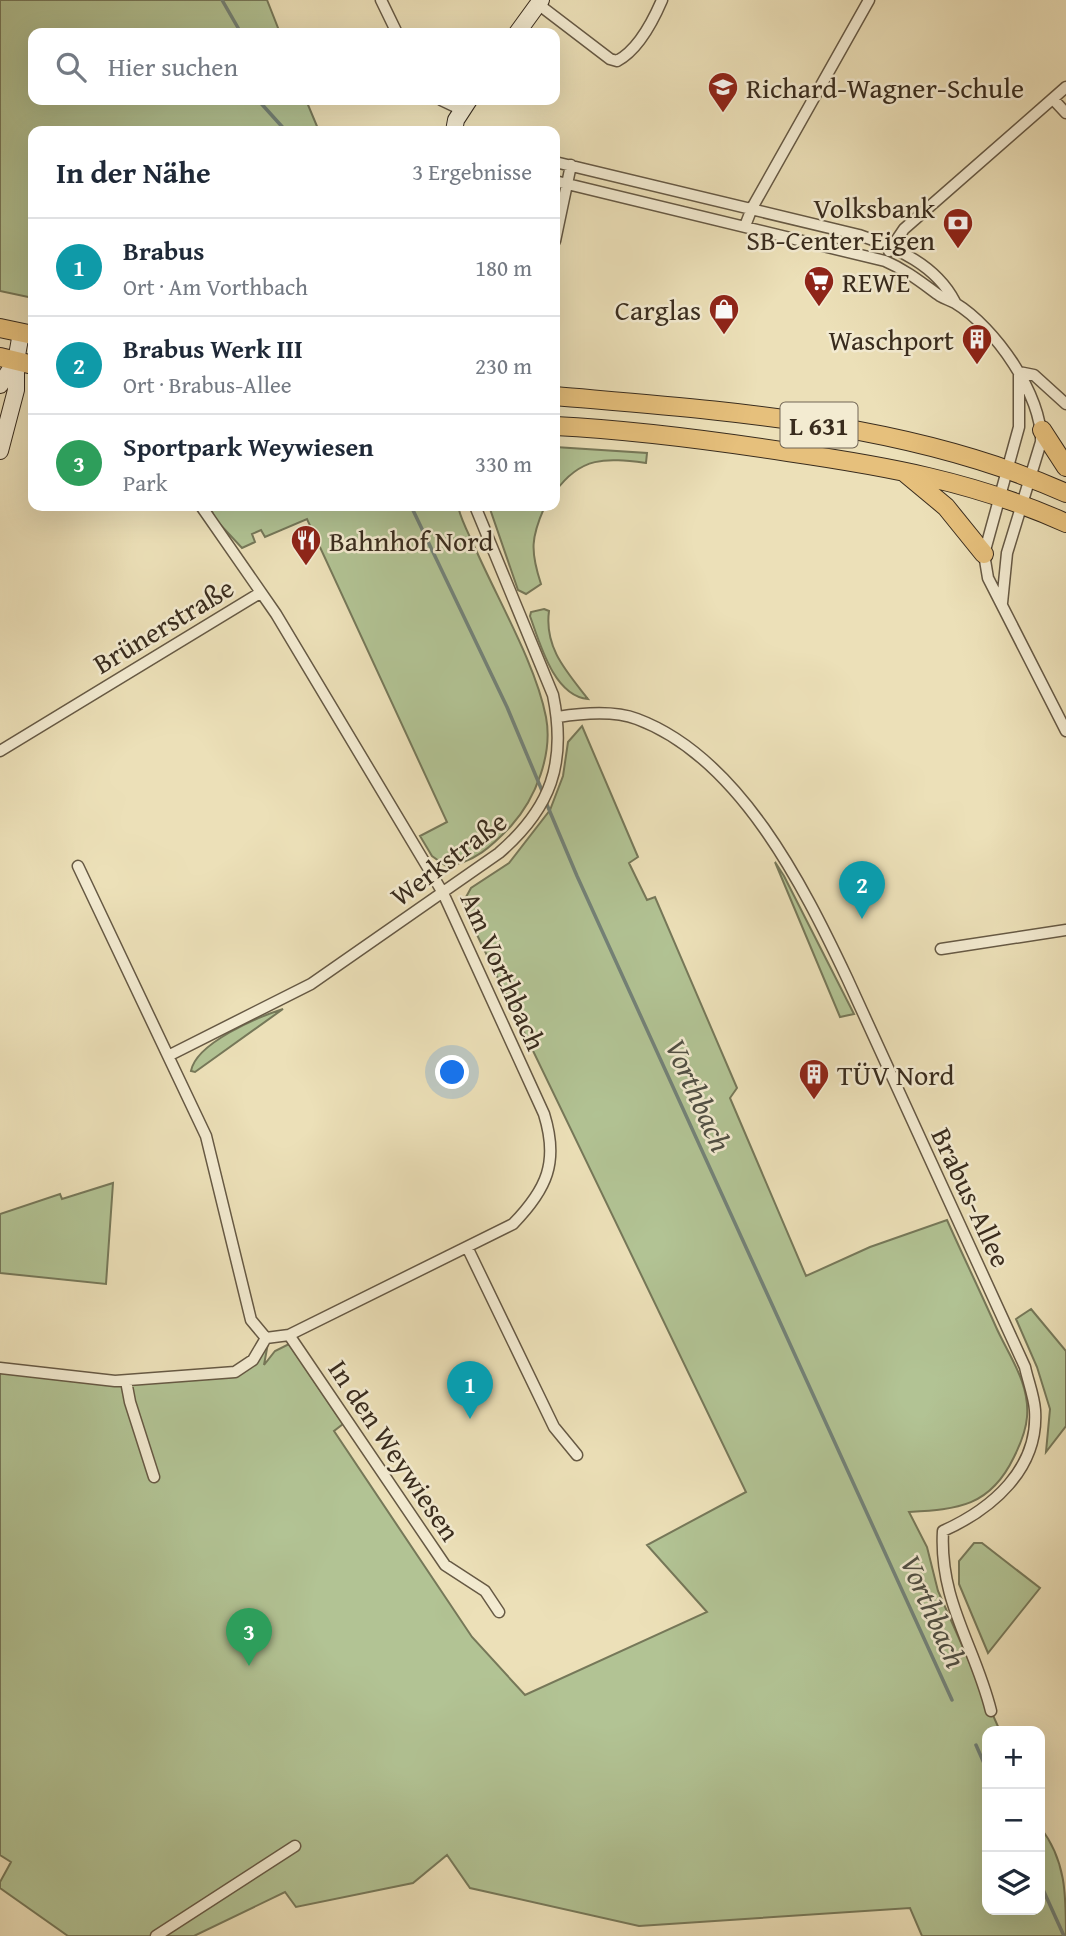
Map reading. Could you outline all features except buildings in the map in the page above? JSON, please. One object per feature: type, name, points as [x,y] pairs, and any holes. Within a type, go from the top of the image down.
[{"type":"main road","points":[[0,328],[27,334]]},
{"type":"main road","name":"L 631","points":[[560,396],[696,408],[819,425],[901,441],[1009,470],[1066,493]]},
{"type":"main road","name":"L 631","points":[[560,426],[690,436],[898,468],[1001,497],[1066,523]]},
{"type":"main road","points":[[1042,430],[1066,467]]},
{"type":"main road","points":[[898,468],[946,507],[984,554]]},
{"type":"street","points":[[381,0],[395,28]]},
{"type":"street","points":[[521,28],[540,2],[610,59],[617,61],[625,57],[645,32],[662,0]]},
{"type":"street","points":[[745,226],[752,208],[869,0]]},
{"type":"street","points":[[885,261],[904,229],[1066,87]]},
{"type":"street","points":[[1053,99],[1066,113]]},
{"type":"street","points":[[456,126],[465,105]]},
{"type":"street","points":[[560,163],[752,208],[892,246],[905,251],[922,265],[948,290],[955,302]]},
{"type":"street","points":[[560,216],[571,165]]},
{"type":"street","points":[[560,182],[885,261],[955,302],[989,335],[1019,372],[1040,416],[1041,442],[1007,553],[1002,603]]},
{"type":"street","points":[[0,385],[16,361],[27,334]]},
{"type":"street","points":[[0,451],[16,390],[16,361]]},
{"type":"street","points":[[1019,372],[1034,375],[1066,404]]},
{"type":"street","points":[[1019,372],[1019,427],[984,554],[988,578],[1066,731]]},
{"type":"street","name":"Brünerstraße","points":[[0,751],[260,593],[204,511]]},
{"type":"street","name":"Werkstraße","points":[[170,1055],[311,984],[443,893],[524,831],[542,806],[554,774],[559,744],[558,717],[553,695],[477,511]]},
{"type":"street","name":"Am Vorthbach","points":[[260,593],[276,614],[443,893],[544,1114],[551,1136],[551,1157],[545,1182],[533,1204],[513,1224],[468,1249],[289,1335],[266,1338]]},
{"type":"street","name":"Brabus-Allee","points":[[558,717],[593,713],[634,718],[680,739],[749,810],[785,860],[836,954],[1025,1367],[1035,1410],[1030,1447],[1016,1480],[972,1518],[943,1531],[941,1562],[947,1591],[991,1711]]},
{"type":"street","points":[[0,1368],[126,1381],[236,1372],[253,1360],[266,1338],[251,1320],[206,1136],[170,1055],[78,866]]},
{"type":"street","points":[[941,949],[1066,930]]},
{"type":"street","points":[[468,1249],[554,1427],[577,1455]]},
{"type":"street","name":"In den Weywiesen","points":[[289,1335],[444,1565],[485,1591],[499,1612]]},
{"type":"street","points":[[126,1381],[154,1477]]},
{"type":"street","points":[[156,1936],[295,1846]]},
{"type":"green space","points":[[0,0],[267,0],[278,28],[28,28],[28,105],[308,105],[317,126],[28,126],[28,297],[0,291]]},
{"type":"green space","points":[[560,447],[647,453],[646,463],[618,460],[595,462],[574,472],[560,486]]},
{"type":"green space","points":[[212,511],[459,511],[534,676],[548,731],[545,760],[535,789],[520,815],[489,847],[465,861],[446,866],[432,856],[420,836],[447,822],[307,519],[265,537],[261,530],[252,534],[255,542],[242,548],[215,519]]},
{"type":"green space","points":[[491,511],[543,511],[534,544],[535,562],[541,584],[526,594],[518,590]]},
{"type":"green space","points":[[544,609],[549,611],[550,637],[559,659],[588,699],[576,696],[566,689],[550,667],[530,616],[531,612]]},
{"type":"green space","points":[[582,726],[638,857],[629,863],[647,900],[655,897],[737,1088],[730,1098],[806,1276],[870,1247],[947,1220],[1018,1370],[1027,1405],[1026,1422],[1018,1448],[1005,1474],[983,1496],[971,1502],[943,1509],[909,1512],[927,1547],[938,1591],[998,1726],[982,1726],[982,1915],[1045,1915],[1045,1834],[1055,1852],[1063,1878],[1066,1936],[922,1936],[910,1908],[639,1926],[470,1888],[447,1855],[413,1883],[296,1907],[285,1892],[194,1936],[68,1936],[0,1888],[0,1882],[11,1862],[0,1855],[0,1373],[116,1383],[235,1374],[268,1343],[264,1365],[275,1351],[289,1344],[343,1424],[334,1431],[472,1637],[525,1695],[707,1612],[647,1545],[746,1492],[466,912],[466,897],[471,888],[509,863],[550,810],[563,776],[568,742]]},
{"type":"green space","points":[[775,862],[784,876],[854,1014],[840,1017]]},
{"type":"green space","points":[[283,1009],[195,1072],[191,1071],[195,1061],[216,1041],[244,1025]]},
{"type":"green space","points":[[113,1183],[106,1284],[0,1273],[0,1214],[60,1194],[62,1199]]},
{"type":"green space","points":[[1031,1309],[1066,1351],[1066,1426],[1046,1452],[1050,1409],[1037,1367],[1016,1319]]},
{"type":"green space","points":[[974,1543],[982,1543],[1040,1588],[988,1653],[959,1584],[959,1561]]},
{"type":"waterway","name":"Vorthbach","points":[[222,0],[238,28]]},
{"type":"waterway","name":"Vorthbach","points":[[263,105],[281,126]]},
{"type":"waterway","name":"Vorthbach","points":[[413,511],[507,707],[543,793]]},
{"type":"waterway","name":"Vorthbach","points":[[545,800],[577,876],[952,1700]]},
{"type":"waterway","name":"Vorthbach","points":[[976,1745],[982,1759]]},
{"type":"waterway","name":"Vorthbach","points":[[1045,1894],[1064,1936]]},
{"type":"place","name":"Richard-Wagner-Schule","points":[[723,114]]},
{"type":"place","name":"Volksbank SB-Center Eigen","points":[[958,250]]},
{"type":"place","name":"REWE","points":[[819,308]]},
{"type":"place","name":"Carglas","points":[[724,336]]},
{"type":"place","name":"Waschport","points":[[977,366]]},
{"type":"place","name":"Bahnhof Nord","points":[[306,567]]},
{"type":"place","name":"Brabus Werk III","points":[[862,919]]},
{"type":"place","name":"TÜV Nord","points":[[814,1101]]},
{"type":"place","name":"Brabus","points":[[470,1419]]},
{"type":"place","name":"Sportpark Weywiesen","points":[[249,1666]]}]
